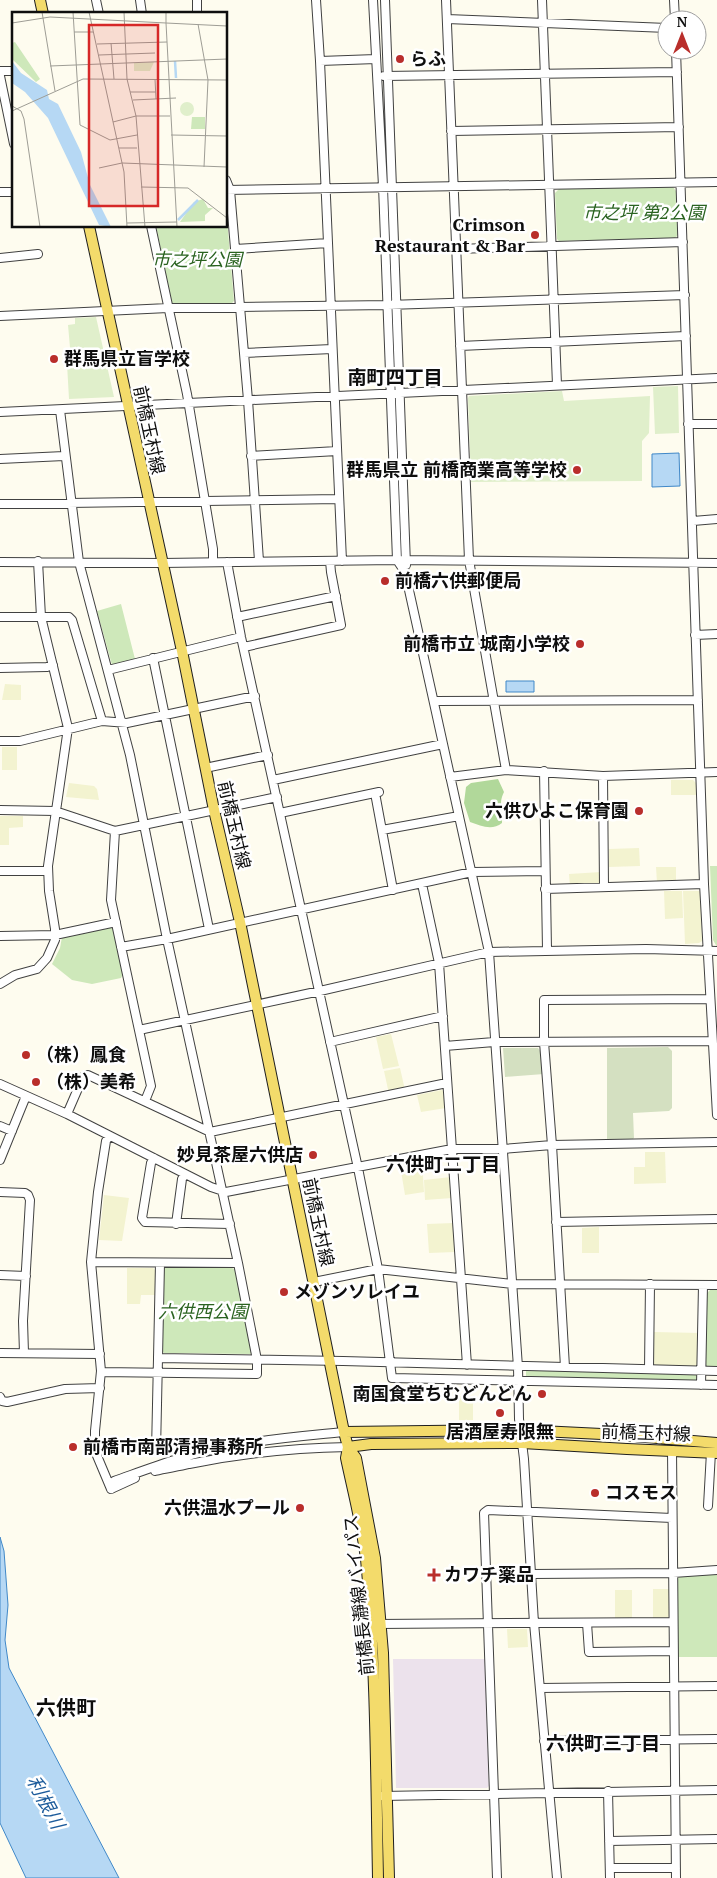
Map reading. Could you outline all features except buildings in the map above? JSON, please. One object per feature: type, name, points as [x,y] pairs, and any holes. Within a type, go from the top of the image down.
[{"type":"main road","name":"前橋玉村線","points":[[89,228],[182,651],[214,810],[240,922],[348,1446],[371,1444],[522,1443],[714,1452]]},
{"type":"main road","name":"前橋玉村線","points":[[344,1432],[520,1430],[717,1442]]},
{"type":"main road","name":"前橋長瀞線バイパス","points":[[348,1446],[356,1458],[370,1525],[384,1653],[382,1796],[378,1878]]},
{"type":"main road","name":"前橋長瀞線バイパス","points":[[348,1446],[346,1458],[365,1557],[389,1878]]},
{"type":"street","points":[[316,0],[342,561]]},
{"type":"street","points":[[373,0],[383,186],[397,560],[405,572],[489,952],[534,1623],[557,1878]]},
{"type":"street","points":[[385,0],[407,560],[405,572]]},
{"type":"street","points":[[446,0],[469,560],[506,770]]},
{"type":"street","points":[[542,0],[557,386]]},
{"type":"street","points":[[447,19],[657,28]]},
{"type":"street","points":[[320,61],[376,59]]},
{"type":"street","points":[[676,60],[704,884],[717,1115]]},
{"type":"street","points":[[377,76],[677,72]]},
{"type":"street","points":[[0,76],[12,134]]},
{"type":"street","points":[[452,131],[679,127]]},
{"type":"street","points":[[259,561],[248,400],[228,190],[717,182]]},
{"type":"street","points":[[151,228],[189,403],[213,550],[213,562]]},
{"type":"street","points":[[456,249],[683,242]]},
{"type":"street","points":[[235,249],[328,243]]},
{"type":"street","points":[[0,258],[38,254]]},
{"type":"street","points":[[0,316],[51,312],[168,308],[388,305],[685,295]]},
{"type":"street","points":[[460,346],[686,336]]},
{"type":"street","points":[[244,353],[332,349]]},
{"type":"street","points":[[0,412],[717,378]]},
{"type":"street","points":[[60,410],[64,456],[79,562],[122,724],[258,1360],[258,1374],[101,1372]]},
{"type":"street","points":[[688,424],[717,424]]},
{"type":"street","points":[[252,456],[337,451]]},
{"type":"street","points":[[0,458],[64,456]]},
{"type":"street","points":[[0,504],[339,499]]},
{"type":"street","points":[[693,521],[717,519]]},
{"type":"street","points":[[0,562],[162,563],[469,560],[717,562]]},
{"type":"street","points":[[244,647],[341,625],[330,561]]},
{"type":"street","points":[[0,984],[15,975],[37,969],[50,953],[55,935],[48,871],[68,728],[41,617],[38,562]]},
{"type":"street","points":[[227,562],[241,637],[358,1168],[378,1269],[392,1378],[717,1385]]},
{"type":"street","points":[[237,617],[336,596]]},
{"type":"street","points":[[0,618],[69,617],[72,620],[102,721]]},
{"type":"street","points":[[695,635],[717,634]]},
{"type":"street","points":[[108,670],[241,637]]},
{"type":"street","points":[[154,658],[209,929]]},
{"type":"street","points":[[0,668],[53,666]]},
{"type":"street","points":[[0,741],[20,741],[102,721],[122,724],[255,696]]},
{"type":"street","points":[[434,701],[698,700]]},
{"type":"street","points":[[273,780],[442,744]]},
{"type":"street","points":[[205,768],[268,755]]},
{"type":"street","points":[[450,777],[506,770],[603,776],[717,772]]},
{"type":"street","points":[[544,771],[547,950]]},
{"type":"street","points":[[603,776],[604,887]]},
{"type":"street","points":[[280,813],[377,792],[393,890]]},
{"type":"street","points":[[0,810],[55,811],[115,831],[277,797]]},
{"type":"street","points":[[382,830],[459,816]]},
{"type":"street","points":[[115,831],[111,888],[116,922],[151,1086],[145,1102]]},
{"type":"street","points":[[0,871],[48,871]]},
{"type":"street","points":[[121,946],[167,939],[472,872],[545,871]]},
{"type":"street","points":[[422,884],[439,963],[467,1365]]},
{"type":"street","points":[[545,889],[704,884]]},
{"type":"street","points":[[0,936],[55,935],[116,922]]},
{"type":"street","points":[[139,1030],[489,952],[547,950],[717,951]]},
{"type":"street","points":[[565,1367],[544,1042],[544,1000],[710,999]]},
{"type":"street","points":[[330,1042],[443,1016]]},
{"type":"street","points":[[445,1046],[495,1042],[712,1042]]},
{"type":"street","points":[[67,1114],[84,1078],[88,1075],[210,1132],[442,1084]]},
{"type":"street","points":[[0,1084],[67,1114],[223,1192],[452,1150],[503,1149],[552,1145],[717,1142]]},
{"type":"street","points":[[0,1160],[26,1096]]},
{"type":"street","points":[[0,1126],[12,1131]]},
{"type":"street","points":[[109,1136],[105,1147],[98,1192],[91,1262],[101,1372],[95,1431],[95,1451],[112,1489]]},
{"type":"street","points":[[154,1158],[151,1163],[143,1221],[148,1224],[230,1224]]},
{"type":"street","points":[[176,1224],[182,1179],[185,1174]]},
{"type":"street","points":[[0,1192],[26,1194],[30,1197],[23,1321],[24,1353]]},
{"type":"street","points":[[556,1222],[717,1219]]},
{"type":"street","points":[[91,1262],[238,1263]]},
{"type":"street","points":[[156,1451],[160,1263]]},
{"type":"street","points":[[314,1282],[378,1269],[512,1284],[717,1285]]},
{"type":"street","points":[[0,1274],[26,1276]]},
{"type":"street","points":[[649,1369],[650,1284]]},
{"type":"street","points":[[701,1385],[703,1285]]},
{"type":"street","points":[[0,1352],[100,1354]]},
{"type":"street","points":[[158,1358],[717,1371]]},
{"type":"street","points":[[0,1397],[2,1401],[7,1402],[66,1389],[100,1388]]},
{"type":"street","points":[[112,1489],[114,1481],[161,1464],[210,1450],[271,1439],[344,1432]]},
{"type":"street","points":[[112,1489],[151,1473],[208,1460],[294,1448],[348,1446]]},
{"type":"street","points":[[672,1450],[672,1622],[676,1878]]},
{"type":"street","points":[[708,1506],[714,1452]]},
{"type":"street","points":[[497,1878],[484,1513],[488,1510],[526,1511],[672,1518]]},
{"type":"street","points":[[532,1574],[673,1573],[717,1570]]},
{"type":"street","points":[[370,1624],[672,1622]]},
{"type":"street","points":[[587,1623],[589,1652],[673,1651]]},
{"type":"street","points":[[540,1688],[717,1686]]},
{"type":"street","points":[[544,1741],[717,1739]]},
{"type":"street","points":[[382,1796],[717,1790]]},
{"type":"street","points":[[608,1791],[610,1878]]},
{"type":"street","points":[[609,1841],[717,1839]]},
{"type":"street","points":[[610,1868],[676,1868]]},
{"type":"shaded area","points":[[393,1659],[485,1659],[489,1786],[487,1788],[396,1788]]},
{"type":"green space","name":"市之坪 第2公園","points":[[673,187],[676,191],[678,235],[675,238],[559,241],[557,239],[555,193],[559,189]]},
{"type":"green space","name":"市之坪公園","points":[[156,228],[228,228],[234,301],[231,304],[175,305],[172,303]]},
{"type":"green space","points":[[96,317],[114,397],[69,399],[67,364],[71,359],[68,325],[75,324],[75,318]]},
{"type":"green space","points":[[678,386],[679,433],[655,434],[653,387]]},
{"type":"green space","points":[[562,391],[564,401],[650,396],[649,433],[642,441],[642,481],[471,482],[469,396]]},
{"type":"green space","points":[[121,604],[135,659],[112,665],[97,611]]},
{"type":"green space","points":[[5,684],[21,685],[21,700],[2,700]]},
{"type":"green space","points":[[2,747],[17,747],[17,770],[2,770]]},
{"type":"green space","points":[[498,779],[504,792],[501,804],[502,823],[490,827],[470,822],[464,803],[466,787],[471,783]]},
{"type":"green space","points":[[671,780],[693,780],[696,783],[696,795],[671,795]]},
{"type":"green space","points":[[69,783],[94,786],[97,789],[99,800],[66,797]]},
{"type":"green space","points":[[0,816],[23,816],[23,827],[9,828],[9,845],[0,845]]},
{"type":"green space","points":[[639,848],[640,866],[609,867],[609,849]]},
{"type":"green space","points":[[710,866],[717,866],[717,947],[713,940]]},
{"type":"green space","points":[[656,867],[676,867],[676,883],[657,883]]},
{"type":"green space","points":[[601,872],[601,883],[599,886],[570,887],[569,874]]},
{"type":"green space","points":[[664,891],[682,891],[683,918],[665,919]]},
{"type":"green space","points":[[683,891],[699,891],[701,893],[702,941],[699,943],[685,944]]},
{"type":"green space","points":[[110,927],[113,929],[123,974],[121,978],[92,984],[72,980],[52,964],[60,948],[62,937]]},
{"type":"green space","points":[[391,1034],[399,1066],[383,1069],[376,1037]]},
{"type":"green space","points":[[668,1047],[672,1051],[672,1108],[669,1111],[633,1113],[634,1138],[632,1140],[607,1141],[607,1048]]},
{"type":"green space","points":[[503,1048],[538,1048],[541,1052],[544,1074],[505,1077]]},
{"type":"green space","points":[[400,1068],[405,1090],[389,1094],[384,1071]]},
{"type":"green space","points":[[442,1090],[445,1093],[446,1108],[421,1112],[417,1095]]},
{"type":"green space","points":[[645,1152],[665,1152],[666,1183],[634,1184],[634,1167],[645,1167]]},
{"type":"green space","points":[[422,1161],[424,1192],[405,1195],[400,1165]]},
{"type":"green space","points":[[451,1177],[452,1198],[425,1200],[424,1180]]},
{"type":"green space","points":[[104,1195],[129,1198],[122,1241],[99,1240]]},
{"type":"green space","points":[[453,1223],[455,1252],[429,1253],[427,1224]]},
{"type":"green space","points":[[599,1227],[599,1253],[582,1253],[582,1228]]},
{"type":"green space","name":"六供西公園","points":[[167,1266],[232,1268],[236,1270],[253,1351],[250,1354],[164,1353],[161,1350],[163,1269]]},
{"type":"green space","points":[[127,1268],[153,1268],[157,1272],[156,1295],[141,1295],[140,1304],[127,1304]]},
{"type":"green space","points":[[710,1290],[717,1290],[717,1367],[708,1367],[705,1364],[707,1293]]},
{"type":"green space","points":[[654,1332],[700,1333],[699,1364],[697,1367],[656,1366],[653,1363]]},
{"type":"green space","points":[[526,1369],[697,1374],[699,1380],[526,1378]]},
{"type":"green space","points":[[459,1396],[473,1396],[473,1420],[459,1420]]},
{"type":"green space","points":[[717,1574],[717,1657],[677,1657],[677,1579],[680,1575]]},
{"type":"green space","points":[[653,1589],[669,1589],[669,1615],[667,1619],[653,1619]]},
{"type":"green space","points":[[615,1590],[632,1590],[632,1619],[615,1619]]},
{"type":"green space","points":[[507,1629],[527,1629],[528,1647],[508,1648]]},
{"type":"water","points":[[679,453],[680,486],[652,487],[652,454]]},
{"type":"water","points":[[506,681],[534,681],[534,692],[506,692]]},
{"type":"water","name":"利根川","points":[[0,1537],[4,1551],[8,1605],[5,1640],[9,1668],[119,1878],[26,1878],[0,1823]]},
{"type":"place","name":"らふ","points":[[400,59]]},
{"type":"place","name":"Crimson Restaurant & Bar","points":[[535,235]]},
{"type":"place","name":"群馬県立盲学校","points":[[54,359]]},
{"type":"place","name":"群馬県立 前橋商業高等学校","points":[[577,470]]},
{"type":"place","name":"前橋六供郵便局","points":[[385,581]]},
{"type":"place","name":"前橋市立 城南小学校","points":[[580,644]]},
{"type":"place","name":"六供ひよこ保育園","points":[[639,811]]},
{"type":"place","name":"（株）鳳食","points":[[26,1055]]},
{"type":"place","name":"（株）美希","points":[[36,1082]]},
{"type":"place","name":"妙見茶屋六供店","points":[[313,1155]]},
{"type":"place","name":"メゾンソレイユ","points":[[284,1292]]},
{"type":"place","name":"南国食堂ちむどんどん","points":[[542,1394]]},
{"type":"place","name":"居酒屋寿限無","points":[[500,1413]]},
{"type":"place","name":"前橋市南部清掃事務所","points":[[73,1447]]},
{"type":"place","name":"コスモス","points":[[595,1493]]},
{"type":"place","name":"六供温水プール","points":[[300,1508]]},
{"type":"place","name":"カワチ薬品","points":[[434,1575]]},
{"type":"district","name":"南町四丁目","points":[[395,377]]},
{"type":"district","name":"六供町二丁目","points":[[443,1164]]},
{"type":"district","name":"六供町","points":[[66,1708]]},
{"type":"district","name":"六供町三丁目","points":[[603,1743]]}]
